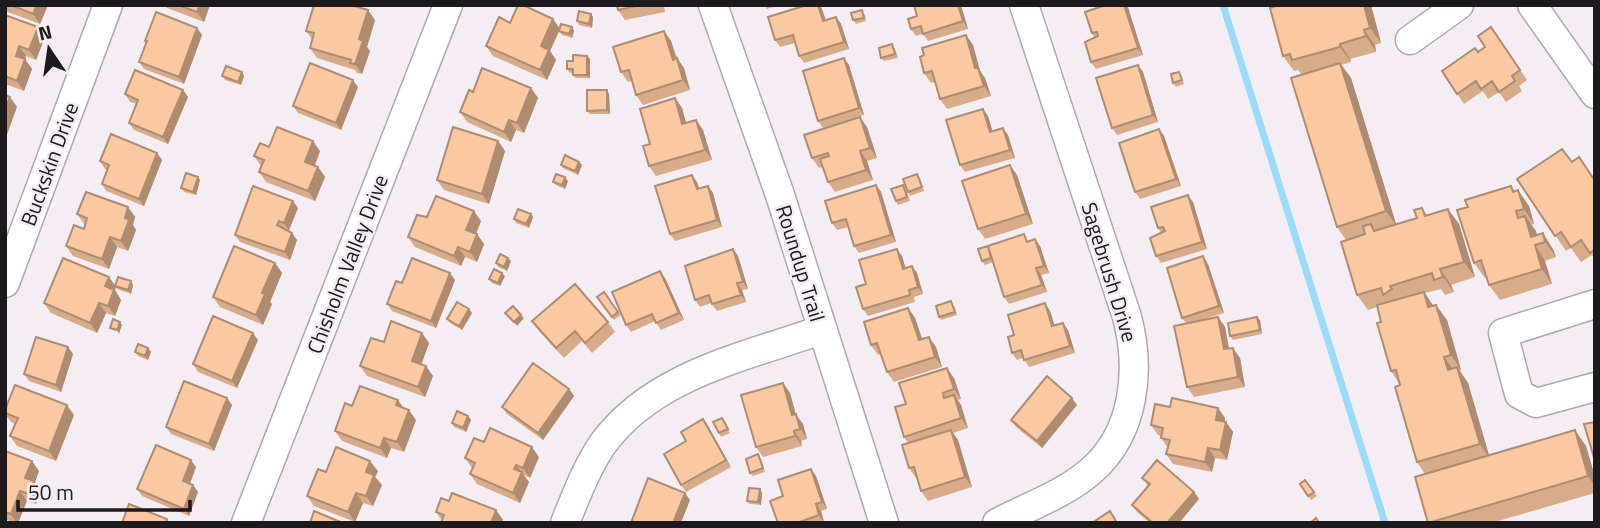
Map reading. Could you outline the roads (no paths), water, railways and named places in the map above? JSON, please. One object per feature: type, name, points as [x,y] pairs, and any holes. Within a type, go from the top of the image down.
[{"type":"street","name":"Buckskin Drive","points":[[5,283],[108,5]]},
{"type":"street","name":"Chisholm Valley Drive","points":[[246,523],[448,5]]},
{"type":"street","name":"Roundup Trail","points":[[713,5],[780,195],[884,523]]},
{"type":"street","name":"Sagebrush Drive","points":[[997,523],[1069,486],[1090,471],[1115,441],[1130,406],[1134,385],[1135,354],[1127,317],[1024,5]]},
{"type":"street","points":[[1410,40],[1459,5]]},
{"type":"street","points":[[1532,5],[1595,94]]},
{"type":"street","points":[[1595,304],[1503,333],[1519,394],[1536,403],[1595,387]]},
{"type":"street","points":[[565,523],[582,481],[601,447],[612,432],[640,406],[687,377],[821,330]]},
{"type":"waterway","points":[[1223,5],[1385,523]]}]
